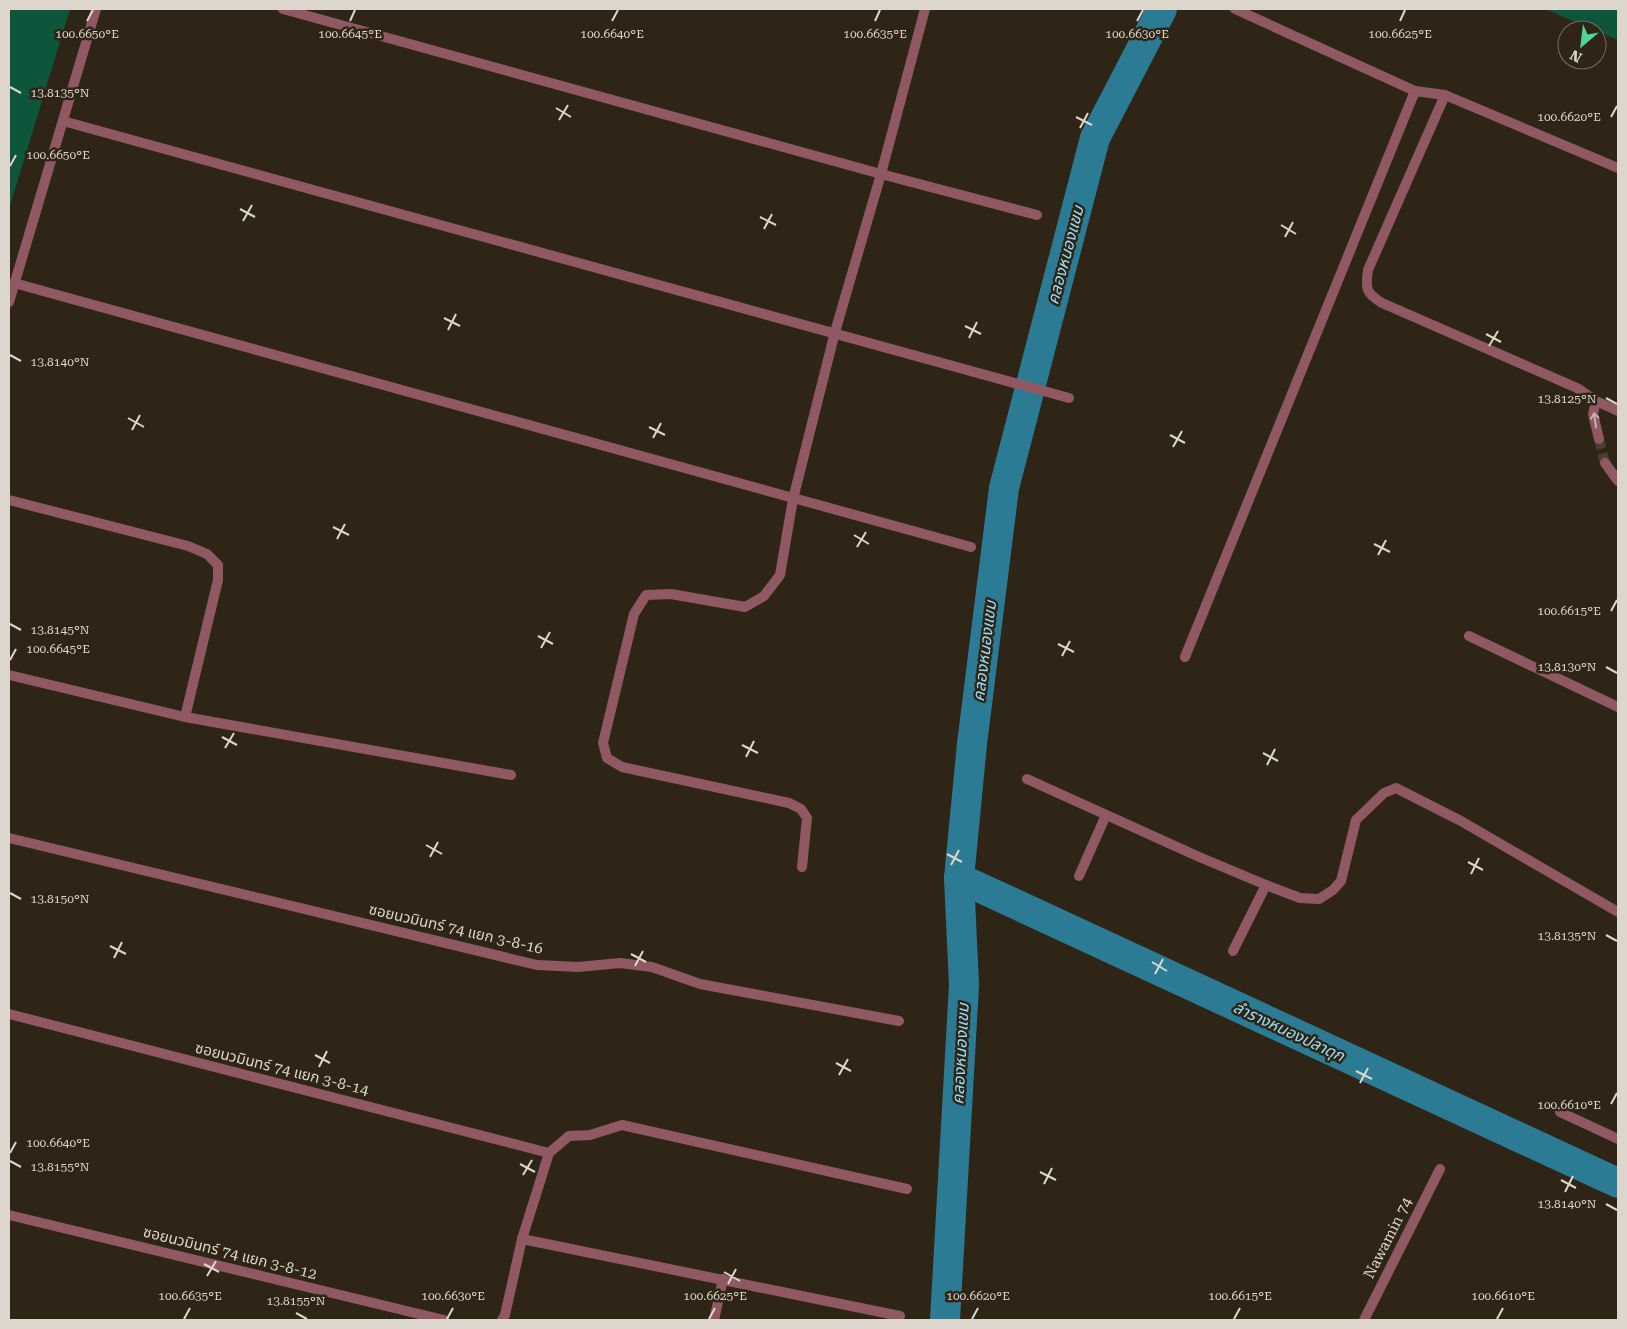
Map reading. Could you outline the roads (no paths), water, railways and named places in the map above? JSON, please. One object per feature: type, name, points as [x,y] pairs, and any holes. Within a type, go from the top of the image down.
[{"type":"street","points":[[9,302],[96,9]]},
{"type":"street","points":[[283,9],[881,174],[1037,214]]},
{"type":"street","points":[[802,867],[807,818],[801,809],[789,802],[622,767],[607,758],[603,743],[634,614],[646,595],[671,594],[745,607],[764,596],[780,575],[794,498],[834,332],[881,174],[926,9]]},
{"type":"street","points":[[1235,9],[1415,91],[1445,95],[1618,168]]},
{"type":"street","points":[[1185,657],[1415,91]]},
{"type":"street","points":[[1445,95],[1368,270],[1366,284],[1370,295],[1382,303],[1576,388],[1596,401],[1618,411]]},
{"type":"street","points":[[63,121],[1069,398]]},
{"type":"street","points":[[14,283],[971,546]]},
{"type":"street","points":[[1596,401],[1593,414],[1598,439]]},
{"type":"street","points":[[1605,462],[1618,481]]},
{"type":"street","points":[[9,500],[188,546],[207,554],[218,565],[218,580],[185,717]]},
{"type":"street","points":[[1469,636],[1618,707]]},
{"type":"street","points":[[9,675],[185,717],[511,775]]},
{"type":"street","points":[[1027,780],[1266,885],[1300,898],[1319,899],[1334,890],[1341,880],[1356,820],[1384,793],[1396,788],[1461,820],[1618,912]]},
{"type":"street","points":[[1079,876],[1106,815]]},
{"type":"street","name":"ซอยนวมินทร์ 74 แยก 3-8-16","points":[[9,838],[537,964],[578,967],[620,963],[652,967],[700,984],[899,1020]]},
{"type":"street","points":[[1234,951],[1266,885]]},
{"type":"street","name":"ซอยนวมินทร์ 74 แยก 3-8-14","points":[[9,1014],[548,1153]]},
{"type":"street","points":[[1560,1112],[1618,1139]]},
{"type":"street","points":[[502,1320],[505,1315],[522,1239],[548,1153],[569,1136],[590,1135],[622,1125],[907,1188]]},
{"type":"street","name":"Nawamin 74","points":[[1364,1320],[1440,1169]]},
{"type":"street","name":"ซอยนวมินทร์ 74 แยก 3-8-12","points":[[9,1215],[444,1320]]},
{"type":"street","points":[[522,1239],[900,1316]]},
{"type":"street","points":[[714,1320],[723,1279]]},
{"type":"waterway","name":"คลองหนองแขม","points":[[945,1320],[964,985],[959,878],[972,744],[1004,488],[1095,138],[1162,9]]},
{"type":"waterway","name":"ลำรางหนองปลาดุก","points":[[959,878],[1618,1183]]},
{"type":"tunnel","points":[[1599,439],[1605,463]]}]
